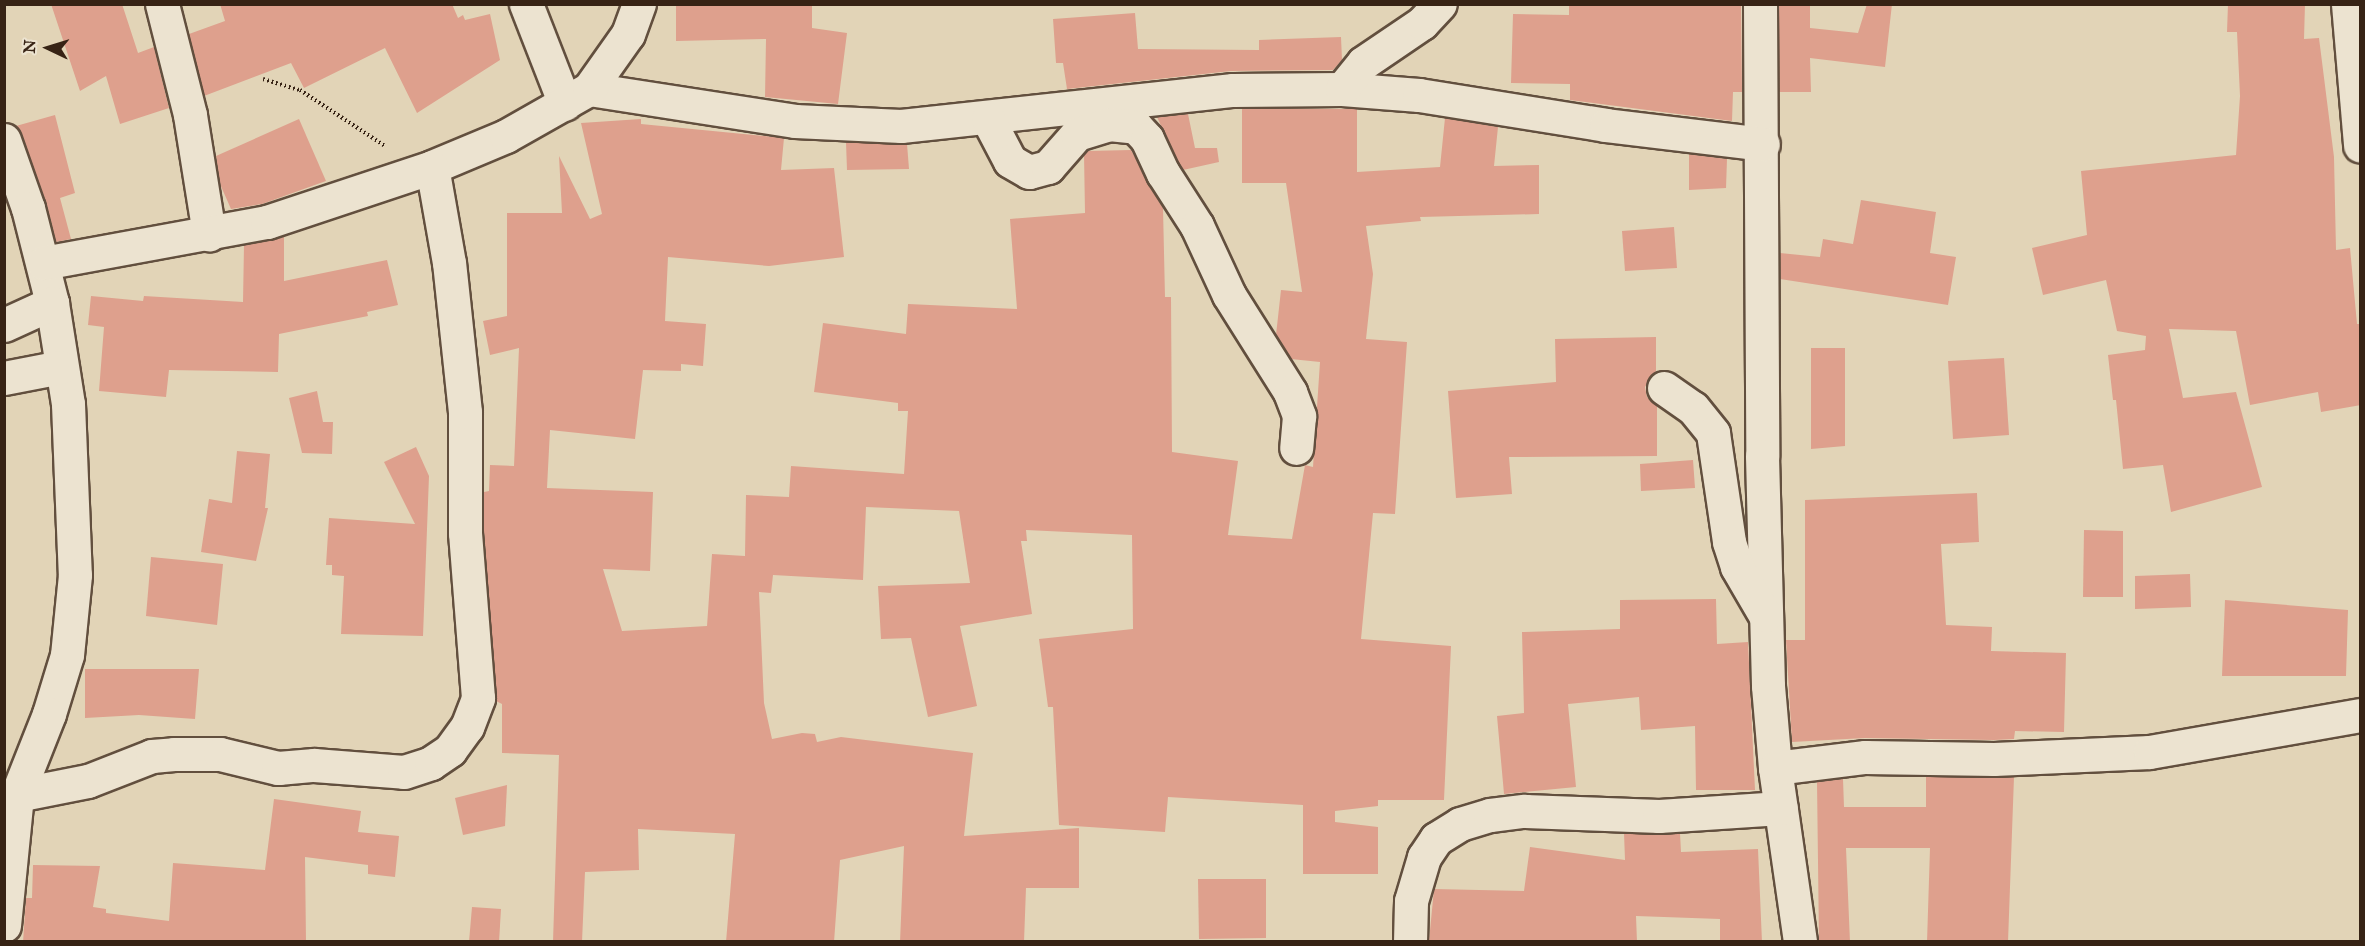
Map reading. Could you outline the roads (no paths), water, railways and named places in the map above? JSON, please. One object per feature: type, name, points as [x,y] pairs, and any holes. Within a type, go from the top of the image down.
[{"type":"street","points":[[162,4],[190,115],[209,234]]},
{"type":"street","points":[[526,4],[577,96]]},
{"type":"street","points":[[43,263],[209,234],[277,219],[432,167],[506,136],[577,96],[628,34],[639,4]]},
{"type":"street","points":[[1342,89],[1363,63],[1422,23],[1440,4]]},
{"type":"street","points":[[1760,4],[1763,144],[1762,456],[1767,620],[1775,768],[1800,942]]},
{"type":"street","points":[[2348,4],[2360,137]]},
{"type":"street","points":[[577,96],[795,121],[901,126],[988,119],[1233,90],[1342,89],[1439,97],[1606,125],[1763,144]]},
{"type":"street","points":[[988,119],[1010,160],[1029,172],[1048,167],[1077,134],[1109,124],[1136,127],[1148,139],[1235,305],[1290,392],[1299,416],[1296,448]]},
{"type":"street","points":[[4,140],[43,263],[52,303],[70,440],[74,606],[66,655],[49,714],[17,795],[4,925]]},
{"type":"street","points":[[17,795],[63,788],[114,774],[152,756],[174,754],[220,754],[278,768],[314,765],[404,772],[431,762],[450,750],[467,727],[478,698],[466,554],[465,412],[449,263],[432,167]]},
{"type":"street","points":[[4,325],[52,303]]},
{"type":"street","points":[[4,378],[61,367]]},
{"type":"street","points":[[1664,388],[1693,408],[1713,433],[1719,453],[1722,515],[1729,542],[1737,567],[1767,620]]},
{"type":"street","points":[[1775,768],[1865,757],[1994,759],[2150,752],[2361,715]]},
{"type":"street","points":[[1410,942],[1411,901],[1419,867],[1436,839],[1460,824],[1490,815],[1525,811],[1659,816],[1781,808]]}]
